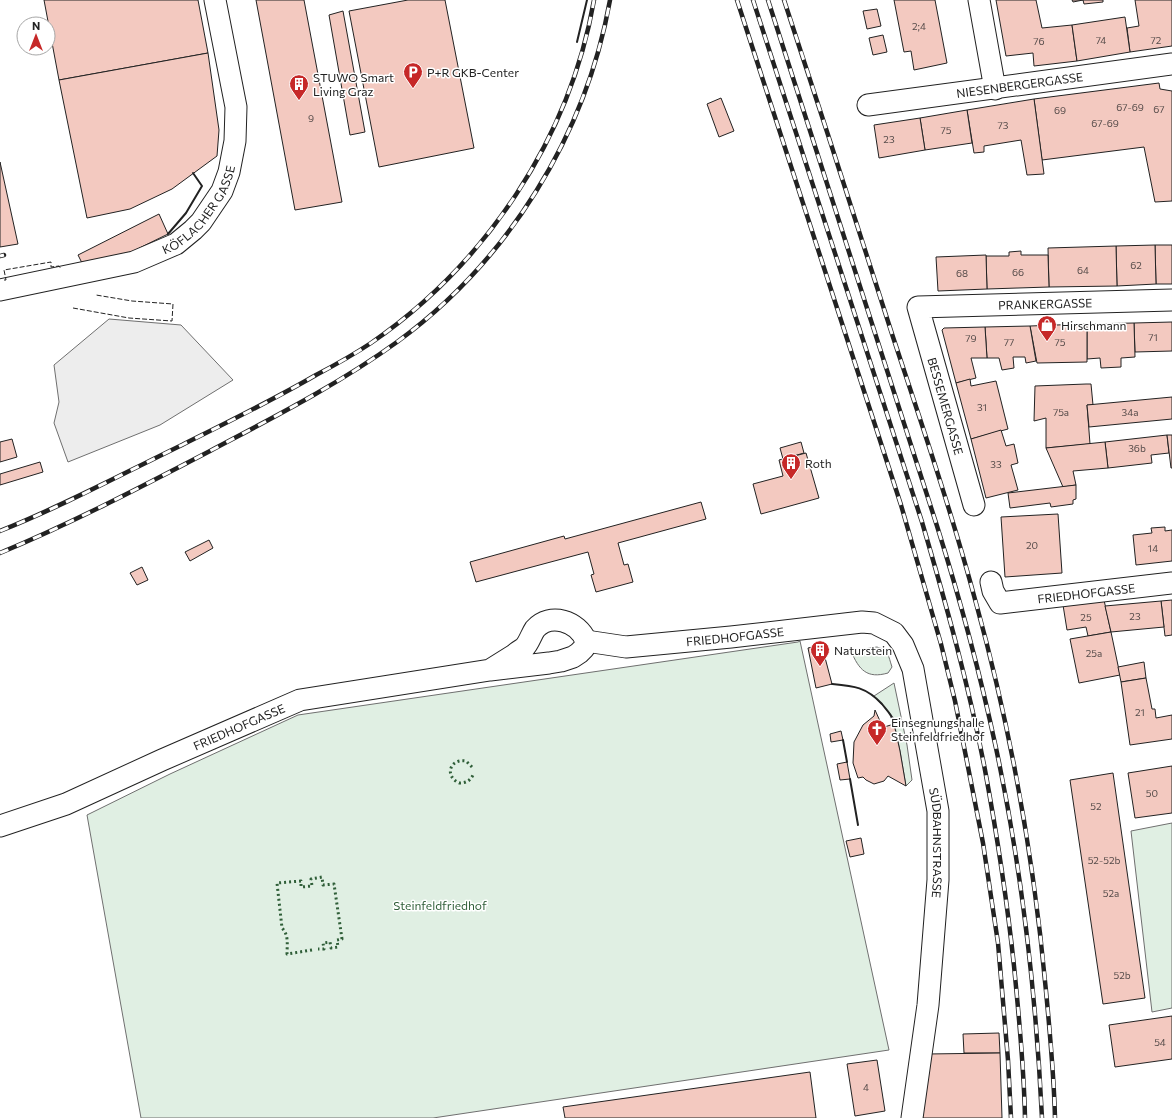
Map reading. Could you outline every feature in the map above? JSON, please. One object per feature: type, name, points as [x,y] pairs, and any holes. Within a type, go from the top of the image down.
[{"type":"street","name":"KÖFLACHER GASSE","points":[[0,290],[134,262],[176,244],[194,230],[201,222],[222,191],[229,172],[235,141],[236,108],[215,0]]},
{"type":"street","points":[[979,0],[995,89]]},
{"type":"street","name":"NIESENBERGERGASSE","points":[[868,105],[1172,64]]},
{"type":"street","name":"PRANKERGASSE","points":[[918,307],[1172,300]]},
{"type":"street","name":"BESSEMERGASSE","points":[[918,307],[974,505]]},
{"type":"street","name":"FRIEDHOFGASSE","points":[[991,582],[993,592],[1000,603],[1172,583]]},
{"type":"street","name":"FRIEDHOFGASSE","points":[[0,826],[66,804],[300,700],[490,670],[549,663],[573,657],[584,648],[586,641],[582,633],[571,624],[564,621],[552,620],[544,622],[536,628],[525,647],[490,670]]},
{"type":"street","name":"FRIEDHOFGASSE","points":[[586,641],[626,647],[731,638],[862,622],[874,623],[883,627]]},
{"type":"street","name":"SÜDBAHNSTRASSE","points":[[883,627],[894,633],[903,645],[913,669],[938,811],[938,880],[928,1005],[912,1117]]},
{"type":"green space","name":"Steinfeldfriedhof","points":[[800,641],[889,1050],[433,1118],[141,1118],[87,815],[170,774],[298,715]]},
{"type":"green space","points":[[877,647],[884,650],[889,656],[892,667],[888,673],[881,675],[869,674],[861,668],[851,651]]},
{"type":"green space","points":[[894,683],[907,745],[912,780],[906,786],[893,717],[874,696]]},
{"type":"green space","points":[[1172,823],[1172,1008],[1152,1012],[1131,831]]},
{"type":"shaded area","points":[[109,319],[181,325],[233,380],[160,425],[68,462],[54,423],[59,402],[54,365]]},
{"type":"building","points":[[44,0],[198,0],[208,53],[59,80],[54,56],[56,56],[56,16],[47,16]]},
{"type":"building","name":"STUWO Smart Living Graz","points":[[256,0],[304,0],[342,202],[295,210]]},
{"type":"building","name":"P+R GKB-Center","points":[[408,0],[445,0],[474,148],[379,167],[349,11]]},
{"type":"building","points":[[894,0],[935,0],[947,63],[914,70],[911,51],[904,52]]},
{"type":"building","points":[[996,0],[1036,0],[1042,28],[1072,25],[1077,61],[1034,66],[1033,53],[1006,56]]},
{"type":"building","points":[[1072,0],[1083,0],[1073,2]]},
{"type":"building","points":[[1083,0],[1103,0],[1103,2],[1084,4]]},
{"type":"building","points":[[1135,0],[1172,0],[1172,46],[1130,52],[1127,28],[1139,26]]},
{"type":"building","points":[[877,9],[881,26],[867,29],[863,11]]},
{"type":"building","points":[[343,11],[365,132],[350,135],[329,15]]},
{"type":"building","points":[[1125,17],[1130,52],[1077,61],[1072,25]]},
{"type":"building","points":[[883,35],[887,52],[873,55],[869,38]]},
{"type":"building","points":[[208,53],[219,130],[217,156],[172,189],[130,209],[87,218],[59,80]]},
{"type":"building","points":[[1159,83],[1160,89],[1172,91],[1172,201],[1155,202],[1144,147],[1042,160],[1034,99]]},
{"type":"building","points":[[721,98],[734,131],[719,137],[707,104]]},
{"type":"building","points":[[1034,99],[1044,174],[1027,175],[1021,140],[984,146],[984,152],[974,153],[967,110]]},
{"type":"building","points":[[967,110],[972,143],[925,150],[920,118]]},
{"type":"building","points":[[920,118],[925,150],[879,158],[874,125]]},
{"type":"building","points":[[0,162],[18,244],[0,247]]},
{"type":"building","points":[[159,214],[168,234],[115,260],[83,265],[78,255]]},
{"type":"building","points":[[1155,245],[1172,245],[1172,284],[1156,284]]},
{"type":"building","points":[[1155,245],[1156,284],[1117,286],[1116,246]]},
{"type":"building","points":[[1116,246],[1117,286],[1049,287],[1048,248]]},
{"type":"building","points":[[1021,251],[1021,255],[1048,255],[1049,287],[987,289],[986,256],[1009,256],[1009,252]]},
{"type":"building","points":[[986,255],[987,289],[938,291],[936,257]]},
{"type":"building","points":[[1172,322],[1172,351],[1135,352],[1134,323]]},
{"type":"building","points":[[1134,323],[1135,357],[1121,358],[1121,367],[1101,368],[1100,358],[1087,359],[1087,324]]},
{"type":"building","points":[[1087,324],[1087,362],[1037,363],[1030,326]]},
{"type":"building","points":[[1030,326],[1036,361],[1026,363],[1025,357],[1013,357],[1014,368],[1002,370],[999,358],[987,358],[985,327]]},
{"type":"building","points":[[985,327],[987,358],[971,358],[976,378],[956,383],[942,330],[944,328]]},
{"type":"building","points":[[970,379],[971,386],[996,381],[1008,429],[971,439],[956,383]]},
{"type":"building","points":[[1091,384],[1093,405],[1087,405],[1090,444],[1046,448],[1046,418],[1034,421],[1035,386]]},
{"type":"building","points":[[1172,397],[1172,419],[1089,427],[1087,405]]},
{"type":"building","points":[[1001,430],[1006,446],[1014,444],[1018,463],[1011,465],[1018,490],[986,498],[971,439]]},
{"type":"building","points":[[1167,435],[1169,453],[1151,455],[1152,463],[1108,468],[1105,442]]},
{"type":"building","points":[[1167,435],[1172,435],[1172,468],[1171,468]]},
{"type":"building","points":[[12,439],[17,457],[0,462],[0,442]]},
{"type":"building","points":[[801,442],[804,453],[783,459],[780,448]]},
{"type":"building","points":[[1105,442],[1108,468],[1073,471],[1076,485],[1063,487],[1046,448]]},
{"type":"building","name":"Roth","points":[[806,453],[819,498],[761,514],[753,484],[783,476],[779,460]]},
{"type":"building","points":[[40,462],[43,472],[0,485],[0,474]]},
{"type":"building","points":[[1076,485],[1076,499],[1073,500],[1073,504],[1051,507],[1050,503],[1010,508],[1008,493]]},
{"type":"building","points":[[701,502],[706,519],[618,543],[624,565],[628,564],[633,582],[596,592],[591,575],[594,574],[588,552],[476,582],[470,562],[564,536],[565,539]]},
{"type":"building","points":[[1058,514],[1062,573],[1005,577],[1001,517]]},
{"type":"building","points":[[1165,527],[1165,531],[1172,530],[1172,561],[1136,565],[1133,535],[1152,533],[1151,528]]},
{"type":"building","points":[[209,540],[213,548],[190,561],[185,552]]},
{"type":"building","points":[[142,567],[148,580],[137,585],[130,573]]},
{"type":"building","points":[[1104,600],[1111,632],[1088,636],[1086,627],[1067,630],[1063,605]]},
{"type":"building","points":[[1172,600],[1172,635],[1165,636],[1161,601]]},
{"type":"building","points":[[1161,601],[1164,627],[1111,632],[1105,606]]},
{"type":"building","points":[[1111,632],[1120,675],[1079,683],[1070,639]]},
{"type":"building","name":"Naturstein","points":[[824,646],[823,650],[832,684],[816,688],[808,648]]},
{"type":"building","points":[[1144,662],[1146,678],[1121,682],[1118,667]]},
{"type":"building","points":[[1146,678],[1152,709],[1155,709],[1156,718],[1172,715],[1172,739],[1130,745],[1121,682]]},
{"type":"building","name":"Einsegnungshalle Steinfeldfriedhof","points":[[875,710],[880,721],[881,728],[894,724],[906,786],[888,776],[884,781],[874,784],[863,777],[858,778],[853,763],[854,742],[863,725],[874,716]]},
{"type":"building","points":[[841,731],[843,740],[831,742],[830,734]]},
{"type":"building","points":[[847,762],[850,779],[840,780],[837,764]]},
{"type":"building","points":[[1172,766],[1172,813],[1135,818],[1128,773]]},
{"type":"building","points":[[1113,773],[1145,998],[1103,1004],[1070,780]]},
{"type":"building","points":[[861,838],[864,854],[850,857],[846,841]]},
{"type":"building","points":[[1172,1016],[1172,1059],[1115,1067],[1109,1025]]},
{"type":"building","points":[[999,1033],[1000,1053],[964,1053],[963,1034]]},
{"type":"building","points":[[1000,1053],[1002,1118],[918,1118],[927,1054]]},
{"type":"building","points":[[877,1060],[885,1111],[855,1116],[847,1064]]},
{"type":"building","points":[[810,1072],[816,1118],[565,1118],[563,1107]]},
{"type":"railway","points":[[0,531],[92,490],[267,402],[357,352],[413,311],[451,275],[486,236],[517,194],[543,148],[565,101],[582,51],[594,0]]},
{"type":"railway","points":[[0,553],[80,517],[306,400],[397,342],[437,310],[474,273],[507,234],[536,191],[561,146],[582,99],[599,50],[610,0]]},
{"type":"railway","points":[[737,0],[901,505],[941,644],[955,701],[983,843],[998,943],[1008,1060],[1011,1118]]},
{"type":"railway","points":[[753,0],[922,522],[964,676],[985,770],[1005,892],[1014,966],[1024,1080],[1025,1118]]},
{"type":"railway","points":[[768,0],[937,526],[962,609],[983,692],[1005,794],[1020,886],[1032,979],[1042,1118]]},
{"type":"railway","points":[[784,0],[947,502],[989,651],[1020,795],[1035,893],[1049,1023],[1055,1118]]},
{"type":"railway","points":[[0,256],[4,255]]},
{"type":"hedge","points":[[472,767],[466,761],[460,761],[453,765],[450,772],[454,780],[459,783],[468,781],[473,775]]},
{"type":"hedge","points":[[312,950],[287,954],[287,937],[282,928],[277,883],[301,881],[301,887],[312,886],[311,879],[322,877],[323,885],[334,884],[342,939],[337,940],[338,947],[331,948],[330,942],[323,943],[324,949],[318,949]]},
{"type":"fence","points":[[4,280],[6,280],[4,270],[51,262],[51,267],[59,266],[61,269]]},
{"type":"fence","points":[[73,308],[129,318],[172,321],[173,304],[132,301],[96,295]]},
{"type":"wall","points":[[577,42],[587,0]]},
{"type":"wall","points":[[168,234],[186,213],[202,186],[193,173]]},
{"type":"wall","points":[[832,684],[859,688],[871,694],[882,704],[891,716],[894,726]]},
{"type":"wall","points":[[843,740],[847,762]]},
{"type":"wall","points":[[850,779],[858,825]]},
{"type":"place","name":"P+R GKB-Center","points":[[413,89]]},
{"type":"place","name":"STUWO Smart Living Graz","points":[[299,101]]},
{"type":"place","name":"Hirschmann","points":[[1047,342]]},
{"type":"place","name":"Roth","points":[[791,480]]},
{"type":"place","name":"Naturstein","points":[[820,667]]},
{"type":"place","name":"Einsegnungshalle Steinfeldfriedhof","points":[[877,746]]}]
